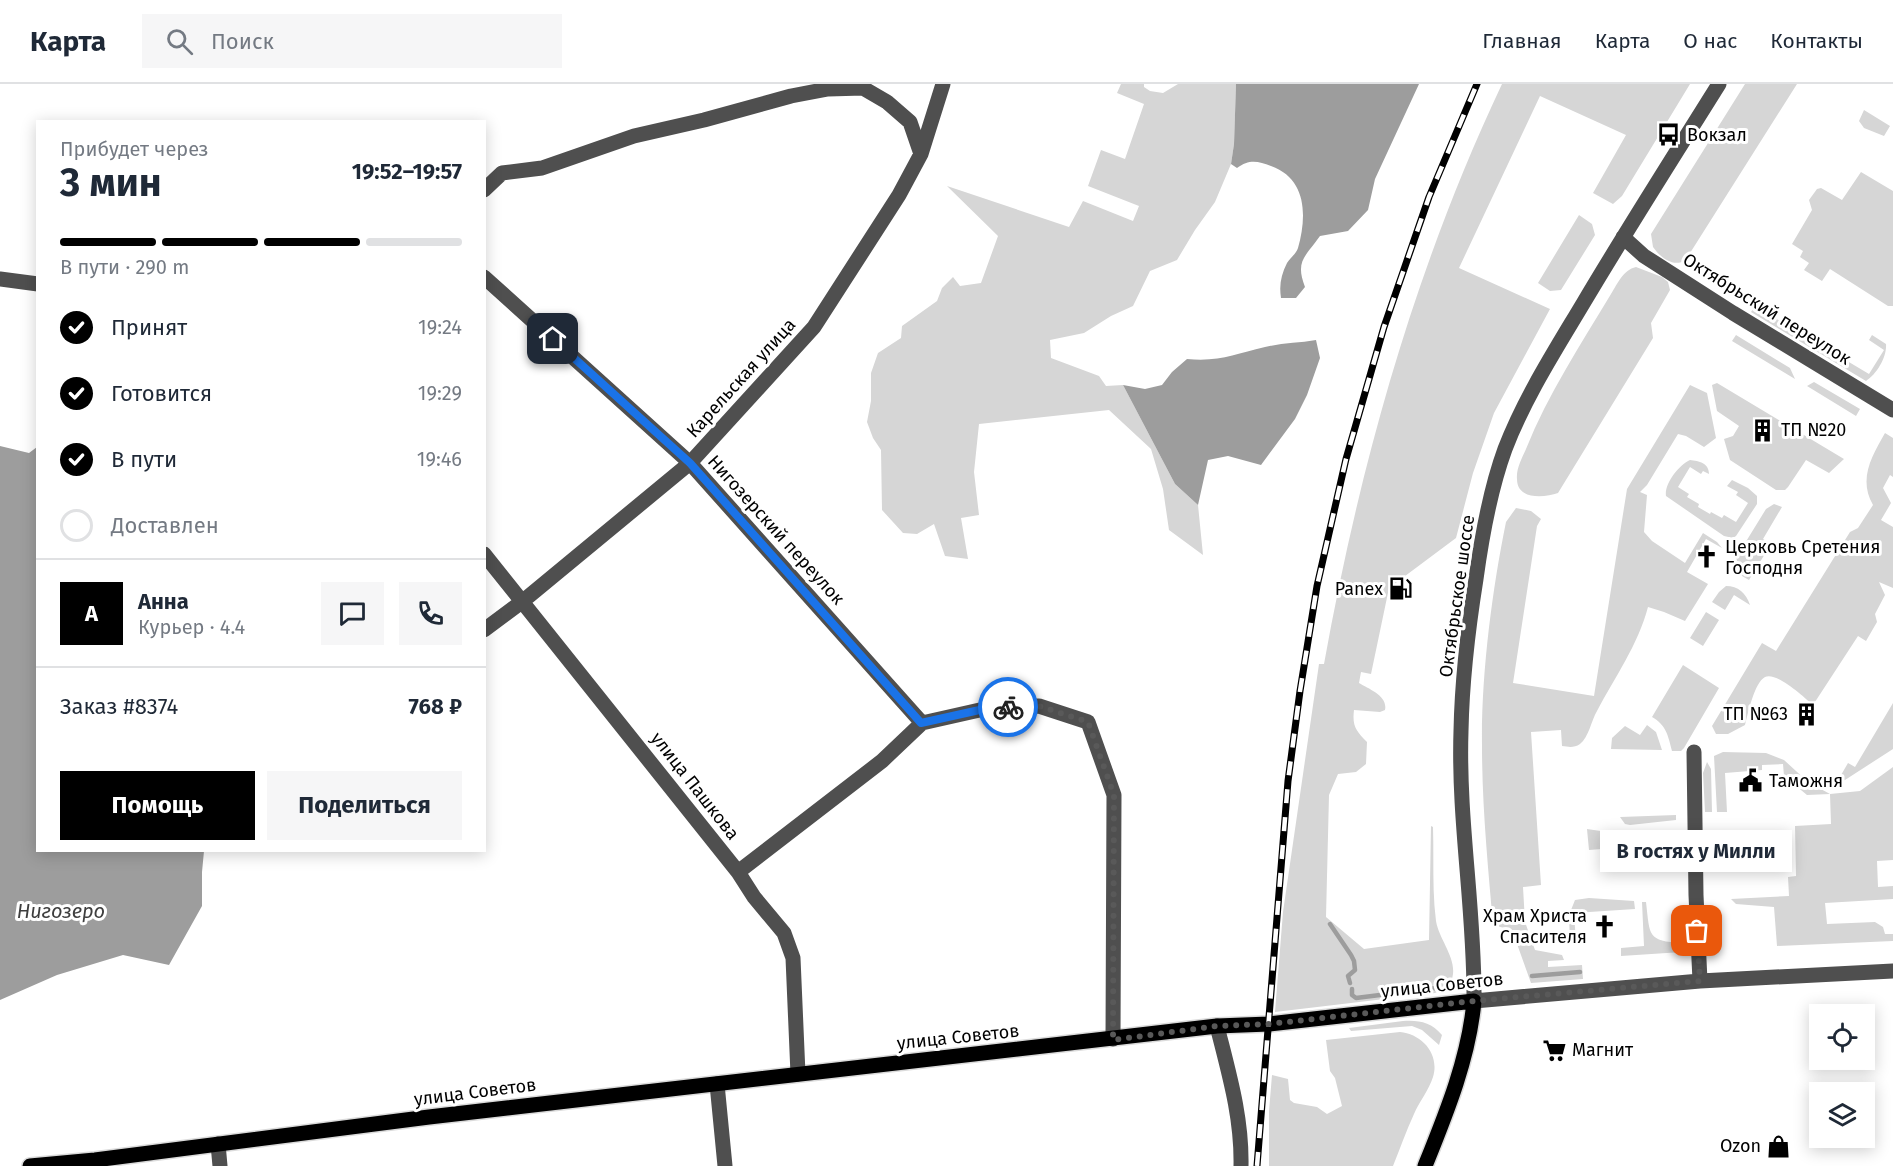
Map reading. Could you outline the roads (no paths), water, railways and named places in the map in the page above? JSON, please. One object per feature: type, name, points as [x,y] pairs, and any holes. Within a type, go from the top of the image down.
[{"type":"main road","name":"улица Советов","points":[[30,1166],[1217,1026],[1269,1024],[1474,1001]]},
{"type":"main road","name":"Октябрьское шоссе","points":[[1425,1166],[1448,1108],[1467,1043],[1474,1001]]},
{"type":"street","name":"Карельская улица","points":[[486,629],[523,601],[690,463],[814,327],[899,195],[921,154],[943,84]]},
{"type":"street","name":"Октябрьское шоссе","points":[[1474,1001],[1461,780],[1461,730],[1469,625],[1483,535],[1498,472],[1519,417],[1546,366],[1623,237],[1719,84]]},
{"type":"street","points":[[486,188],[502,173],[542,168],[634,136],[791,96],[828,89],[863,88],[887,102],[910,122],[921,154]]},
{"type":"street","name":"Октябрьский переулок","points":[[1623,237],[1644,256],[1733,314],[1893,410]]},
{"type":"street","points":[[0,279],[36,284]]},
{"type":"street","name":"Нигозерский переулок","points":[[486,279],[690,463],[921,723]]},
{"type":"street","name":"улица Пашкова","points":[[486,556],[784,933],[793,958],[798,1074]]},
{"type":"street","points":[[738,872],[882,761],[921,723],[993,707],[1039,706],[1088,722],[1114,795],[1113,1040]]},
{"type":"street","points":[[1694,752],[1696,904],[1700,981]]},
{"type":"street","name":"улица Советов","points":[[1474,1001],[1700,981],[1893,971]]},
{"type":"street","points":[[1217,1026],[1236,1102],[1242,1138],[1240,1166]]},
{"type":"street","points":[[717,1084],[725,1166]]},
{"type":"street","points":[[218,1144],[220,1166]]},
{"type":"water","points":[[1236,84],[1419,84],[1375,179],[1368,210],[1348,231],[1320,236],[1301,265],[1305,287],[1296,298],[1281,298],[1280,284],[1287,263],[1298,248],[1301,236],[1303,211],[1298,189],[1283,172],[1271,166],[1250,162],[1237,168],[1231,164]]},
{"type":"water","points":[[1316,340],[1320,358],[1307,395],[1295,419],[1261,465],[1228,456],[1208,460],[1198,505],[1175,484],[1123,385],[1145,389],[1162,385],[1172,372],[1187,359],[1218,358],[1271,346]]},
{"type":"water","name":"Нигозеро","points":[[0,446],[29,453],[36,448],[36,852],[204,852],[202,906],[169,965],[123,955],[57,975],[0,1000]]},
{"type":"waterway","points":[[1330,924],[1354,961],[1355,970],[1348,976],[1350,983]]},
{"type":"waterway","points":[[1532,976],[1580,972]]},
{"type":"waterway","points":[[1352,989],[1352,995],[1356,998],[1436,988]]},
{"type":"railway","points":[[1257,1166],[1288,781],[1317,586],[1346,459],[1384,327],[1429,197],[1477,84]]},
{"type":"place","name":"Вокзал","points":[[1669,135]]},
{"type":"place","name":"ТП №20","points":[[1763,430]]},
{"type":"place","name":"Церковь Сретения Господня","points":[[1707,557]]},
{"type":"place","name":"Panex","points":[[1401,589]]},
{"type":"place","name":"ТП №63","points":[[1806,714]]},
{"type":"place","name":"Таможня","points":[[1751,781]]},
{"type":"place","name":"Храм Христа Спасителя","points":[[1605,926]]},
{"type":"place","name":"В гостях у Милли","points":[[1697,931]]},
{"type":"place","name":"Магнит","points":[[1554,1050]]},
{"type":"place","name":"Ozon","points":[[1779,1146]]}]
